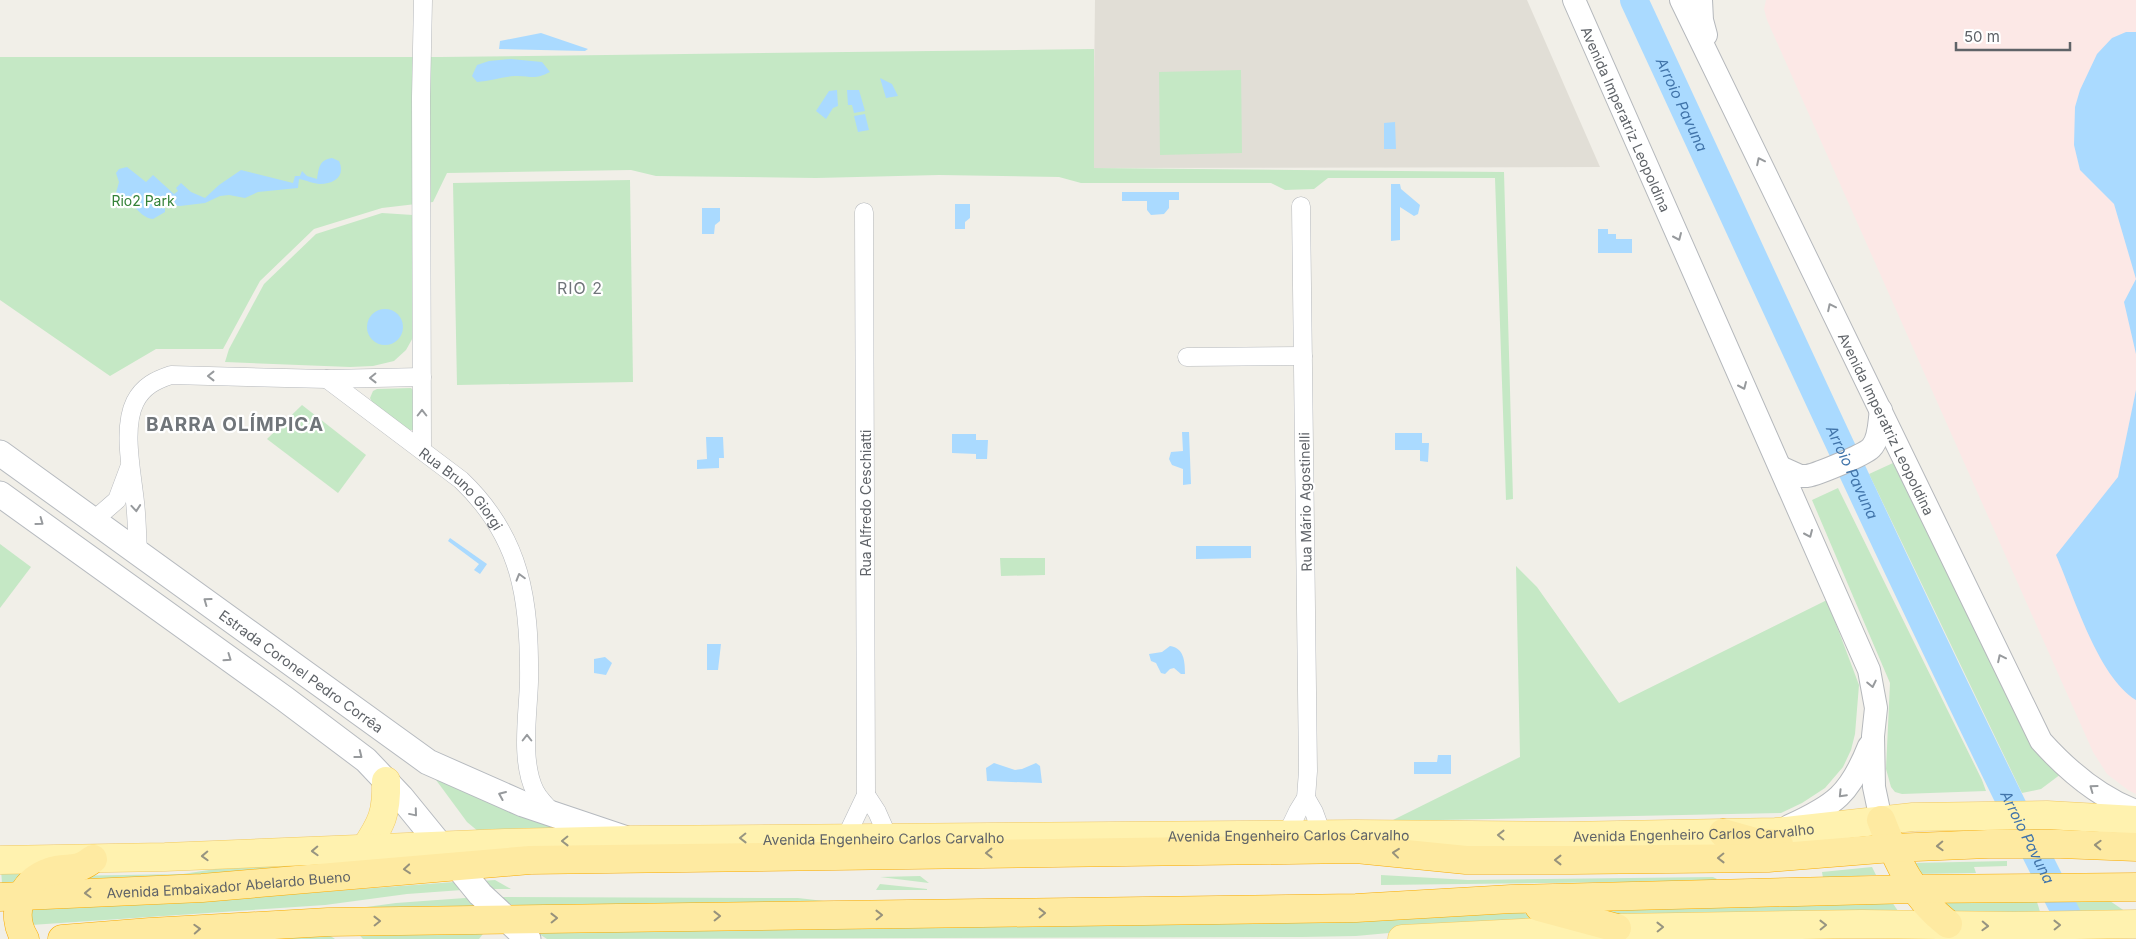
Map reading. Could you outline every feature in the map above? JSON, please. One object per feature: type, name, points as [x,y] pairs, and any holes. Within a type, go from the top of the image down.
[{"type":"highway","points":[[1881,820],[1892,848],[1923,903],[1948,924]]},
{"type":"highway","points":[[1723,834],[1755,842],[1828,846],[1848,852]]},
{"type":"highway","name":"Avenida Engenheiro Carlos Carvalho","points":[[448,855],[540,860],[1356,849],[1466,860],[1485,860],[1768,858],[1892,848],[1988,844],[2136,847]]},
{"type":"highway","name":"Avenida Embaixador Abelardo Bueno","points":[[11,896],[202,888],[448,855]]},
{"type":"highway","points":[[25,939],[17,923],[17,913],[11,896],[41,875],[52,870],[76,869],[93,859]]},
{"type":"highway","points":[[62,939],[141,932],[328,922],[505,918],[1346,908],[1511,899],[1914,889],[2136,887]]},
{"type":"highway","points":[[1511,899],[1617,928]]},
{"type":"highway","points":[[328,922],[352,939]]},
{"type":"main road","name":"Estrada Coronel Pedro Corrêa","points":[[0,453],[428,762],[523,804],[631,840]]},
{"type":"main road","points":[[0,494],[366,760],[386,781],[480,894],[528,939]]},
{"type":"main road","points":[[138,552],[153,604]]},
{"type":"main road","points":[[364,850],[385,813],[387,800],[386,781]]},
{"type":"main road","name":"Avenida Engenheiro Carlos Carvalho","points":[[448,855],[631,840],[1287,834],[1566,836],[1723,834],[1776,832],[1881,820],[1976,816],[2047,816],[2136,820]]},
{"type":"main road","name":"Avenida Embaixador Abelardo Bueno","points":[[0,860],[93,859],[364,850],[448,855]]},
{"type":"main road","points":[[1402,939],[1617,928],[1862,924],[2014,926],[2136,924]]},
{"type":"street","name":"Rua Bruno Giorgi","points":[[423,0],[421,97],[422,449],[473,491],[494,519],[510,548],[526,601],[528,618],[528,766],[536,793],[554,814]]},
{"type":"street","name":"Avenida Imperatriz Leopoldina","points":[[1574,0],[1869,670],[1876,708],[1873,736],[1874,787],[1881,820]]},
{"type":"street","name":"Avenida Imperatriz Leopoldina","points":[[1681,0],[2041,741],[2074,775],[2101,794],[2136,811]]},
{"type":"street","points":[[1701,0],[1702,20],[1715,67]]},
{"type":"street","name":"Rua Mário Agostinelli","points":[[1301,206],[1306,798],[1322,834]]},
{"type":"street","name":"Rua Alfredo Ceschiatti","points":[[846,837],[866,795],[864,212]]},
{"type":"street","points":[[1187,357],[1303,356]]},
{"type":"street","points":[[138,552],[131,463],[130,422],[133,407],[140,393],[157,380],[172,375],[327,379],[422,377]]},
{"type":"street","points":[[327,379],[422,449]]},
{"type":"street","points":[[1780,467],[1800,476],[1806,476],[1862,454],[1872,448],[1876,440],[1881,410]]},
{"type":"street","points":[[94,520],[117,500],[131,463]]},
{"type":"street","name":"Avenida Imperatriz Leopoldina","points":[[1776,832],[1818,812],[1841,796],[1857,775],[1873,736]]},
{"type":"street","points":[[866,795],[877,812],[888,837]]},
{"type":"street","name":"Rua Mário Agostinelli","points":[[1287,834],[1306,798]]},
{"type":"street","points":[[1862,924],[1890,939]]},
{"type":"shaded area","points":[[1095,0],[1527,0],[1600,167],[1093,168]]},
{"type":"shaded area","points":[[1766,0],[2136,0],[2136,794],[2107,774],[2093,752],[1767,20],[1764,9]]},
{"type":"green space","name":"Rio2 Park","points":[[1094,49],[1094,168],[1504,172],[1513,499],[1506,500],[1495,178],[1328,178],[1314,189],[1285,190],[1271,183],[1081,183],[1059,177],[939,175],[816,178],[656,176],[631,170],[447,173],[433,202],[382,208],[314,229],[260,281],[223,349],[156,349],[110,376],[0,300],[0,57],[440,57]]},
{"type":"green space","points":[[1241,70],[1242,153],[1160,155],[1159,72]]},
{"type":"green space","points":[[630,180],[633,382],[457,385],[453,183]]},
{"type":"green space","points":[[382,213],[413,215],[415,334],[406,350],[394,361],[373,366],[350,367],[225,362],[229,349],[264,284],[316,234]]},
{"type":"green space","points":[[411,388],[417,394],[414,430],[409,430],[372,402],[370,398],[373,391],[377,389]]},
{"type":"green space","points":[[302,405],[366,455],[338,493],[267,439]]},
{"type":"green space","points":[[1893,463],[2020,721],[2061,774],[2041,789],[2022,793],[1869,474]]},
{"type":"green space","points":[[1838,488],[1986,791],[1902,794],[1895,792],[1891,787],[1886,769],[1890,683],[1812,500]]},
{"type":"green space","points":[[0,544],[31,567],[0,608]]},
{"type":"green space","points":[[1000,558],[1045,558],[1045,575],[1001,576]]},
{"type":"green space","points":[[1516,566],[1537,587],[1619,703],[1827,600],[1859,685],[1855,734],[1851,750],[1843,767],[1825,788],[1802,803],[1781,813],[1391,821],[1520,757]]},
{"type":"green space","points":[[425,765],[583,830],[479,832],[467,822]]},
{"type":"green space","points":[[430,852],[191,879],[52,882],[63,876],[183,874],[248,864]]},
{"type":"green space","points":[[2007,861],[2007,866],[1974,867],[1976,873],[1915,874],[1913,863]]},
{"type":"green space","points":[[1872,867],[1876,875],[1823,878],[1822,872]]},
{"type":"green space","points":[[25,868],[19,882],[2,884],[1,869]]},
{"type":"green space","points":[[1381,875],[1468,880],[1713,877],[1717,879],[1714,881],[1381,885]]},
{"type":"green space","points":[[920,876],[929,883],[880,877]]},
{"type":"green space","points":[[495,880],[511,889],[488,889],[481,881]]},
{"type":"green space","points":[[454,882],[462,890],[407,894],[325,905],[31,925],[31,909],[160,904]]},
{"type":"green space","points":[[880,884],[927,889],[927,890],[876,890]]},
{"type":"green space","points":[[495,897],[798,898],[850,904],[518,908]]},
{"type":"green space","points":[[470,898],[482,909],[359,908],[396,903]]},
{"type":"green space","points":[[1931,898],[2037,902],[2041,915],[1979,916],[1950,911]]},
{"type":"green space","points":[[1890,899],[1898,911],[1898,917],[1641,920],[1568,907]]},
{"type":"green space","points":[[2066,901],[2110,901],[2132,916],[2072,915]]},
{"type":"green space","points":[[1497,909],[1555,918],[1356,936],[1302,937],[547,939],[536,932]]},
{"type":"green space","points":[[489,926],[479,939],[363,939],[355,930]]},
{"type":"green space","points":[[329,935],[335,939],[188,939]]},
{"type":"water","points":[[2126,32],[2136,32],[2136,279],[2114,204],[2080,170],[2074,145],[2075,107],[2080,90],[2097,54],[2112,38]]},
{"type":"water","points":[[541,33],[588,49],[585,51],[499,49],[500,41]]},
{"type":"water","points":[[511,59],[542,62],[550,72],[535,77],[514,76],[477,82],[472,76],[477,65],[489,61]]},
{"type":"water","points":[[880,78],[892,84],[898,96],[886,98]]},
{"type":"water","points":[[837,90],[838,106],[833,108],[826,119],[816,111],[829,91]]},
{"type":"water","points":[[847,90],[859,90],[865,111],[854,113],[852,105],[848,105]]},
{"type":"water","points":[[865,114],[869,130],[858,132],[854,116]]},
{"type":"water","points":[[1395,122],[1396,149],[1384,149],[1384,123]]},
{"type":"water","points":[[332,158],[339,161],[341,171],[340,175],[330,183],[318,184],[299,179],[298,188],[258,192],[245,198],[229,195],[220,196],[205,203],[180,206],[165,205],[165,212],[153,219],[142,214],[126,198],[116,193],[119,182],[116,173],[119,169],[127,167],[146,182],[153,175],[174,194],[178,191],[176,188],[181,183],[191,192],[205,198],[219,185],[241,170],[293,183],[295,176],[300,176],[302,171],[307,176],[317,179],[322,163]]},
{"type":"water","points":[[1391,184],[1400,184],[1401,189],[1420,205],[1418,214],[1414,216],[1400,207],[1400,240],[1391,241]]},
{"type":"water","points":[[1122,192],[1179,192],[1179,200],[1169,200],[1169,208],[1164,214],[1151,215],[1147,210],[1147,201],[1122,201]]},
{"type":"water","points":[[955,204],[970,204],[970,218],[965,222],[965,229],[955,229]]},
{"type":"water","points":[[702,208],[720,208],[720,221],[715,225],[714,234],[702,234]]},
{"type":"water","points":[[1598,229],[1608,229],[1608,234],[1616,234],[1616,239],[1632,239],[1632,253],[1598,253]]},
{"type":"water","points":[[2136,279],[2136,354],[2124,302]]},
{"type":"water","points":[[385,309],[398,314],[403,327],[398,340],[385,345],[372,340],[367,327],[372,314]]},
{"type":"water","points":[[2136,390],[2136,700],[2122,689],[2099,655],[2088,634],[2056,555],[2118,477]]},
{"type":"water","points":[[1182,432],[1189,432],[1191,484],[1183,485],[1183,469],[1172,465],[1169,459],[1171,452],[1183,451]]},
{"type":"water","points":[[1395,433],[1422,433],[1422,443],[1429,443],[1428,462],[1420,461],[1420,450],[1395,450]]},
{"type":"water","points":[[952,434],[976,434],[976,440],[988,440],[987,459],[976,459],[976,454],[952,453]]},
{"type":"water","points":[[706,437],[723,437],[724,458],[719,458],[719,468],[697,469],[697,460],[707,459]]},
{"type":"water","points":[[450,538],[487,564],[480,574],[474,570],[479,564],[448,541]]},
{"type":"water","points":[[1196,546],[1251,546],[1251,558],[1196,559]]},
{"type":"water","points":[[707,644],[721,644],[718,670],[707,670]]},
{"type":"water","points":[[1170,646],[1175,647],[1181,652],[1184,660],[1185,674],[1181,674],[1174,668],[1165,674],[1161,673],[1156,663],[1151,661],[1149,654],[1162,652]]},
{"type":"water","points":[[605,657],[612,663],[606,675],[594,673],[594,659]]},
{"type":"water","points":[[1438,755],[1451,755],[1451,774],[1414,774],[1414,762],[1437,762]]},
{"type":"water","points":[[994,763],[1015,770],[1036,763],[1040,766],[1042,783],[987,781],[986,768]]},
{"type":"waterway","name":"Arroio Pavuna","points":[[1634,0],[1908,589],[2079,939]]},
{"type":"district","name":"RIO 2","points":[[580,288]]},
{"type":"district","name":"BARRA OLÍMPICA","points":[[235,424]]}]
